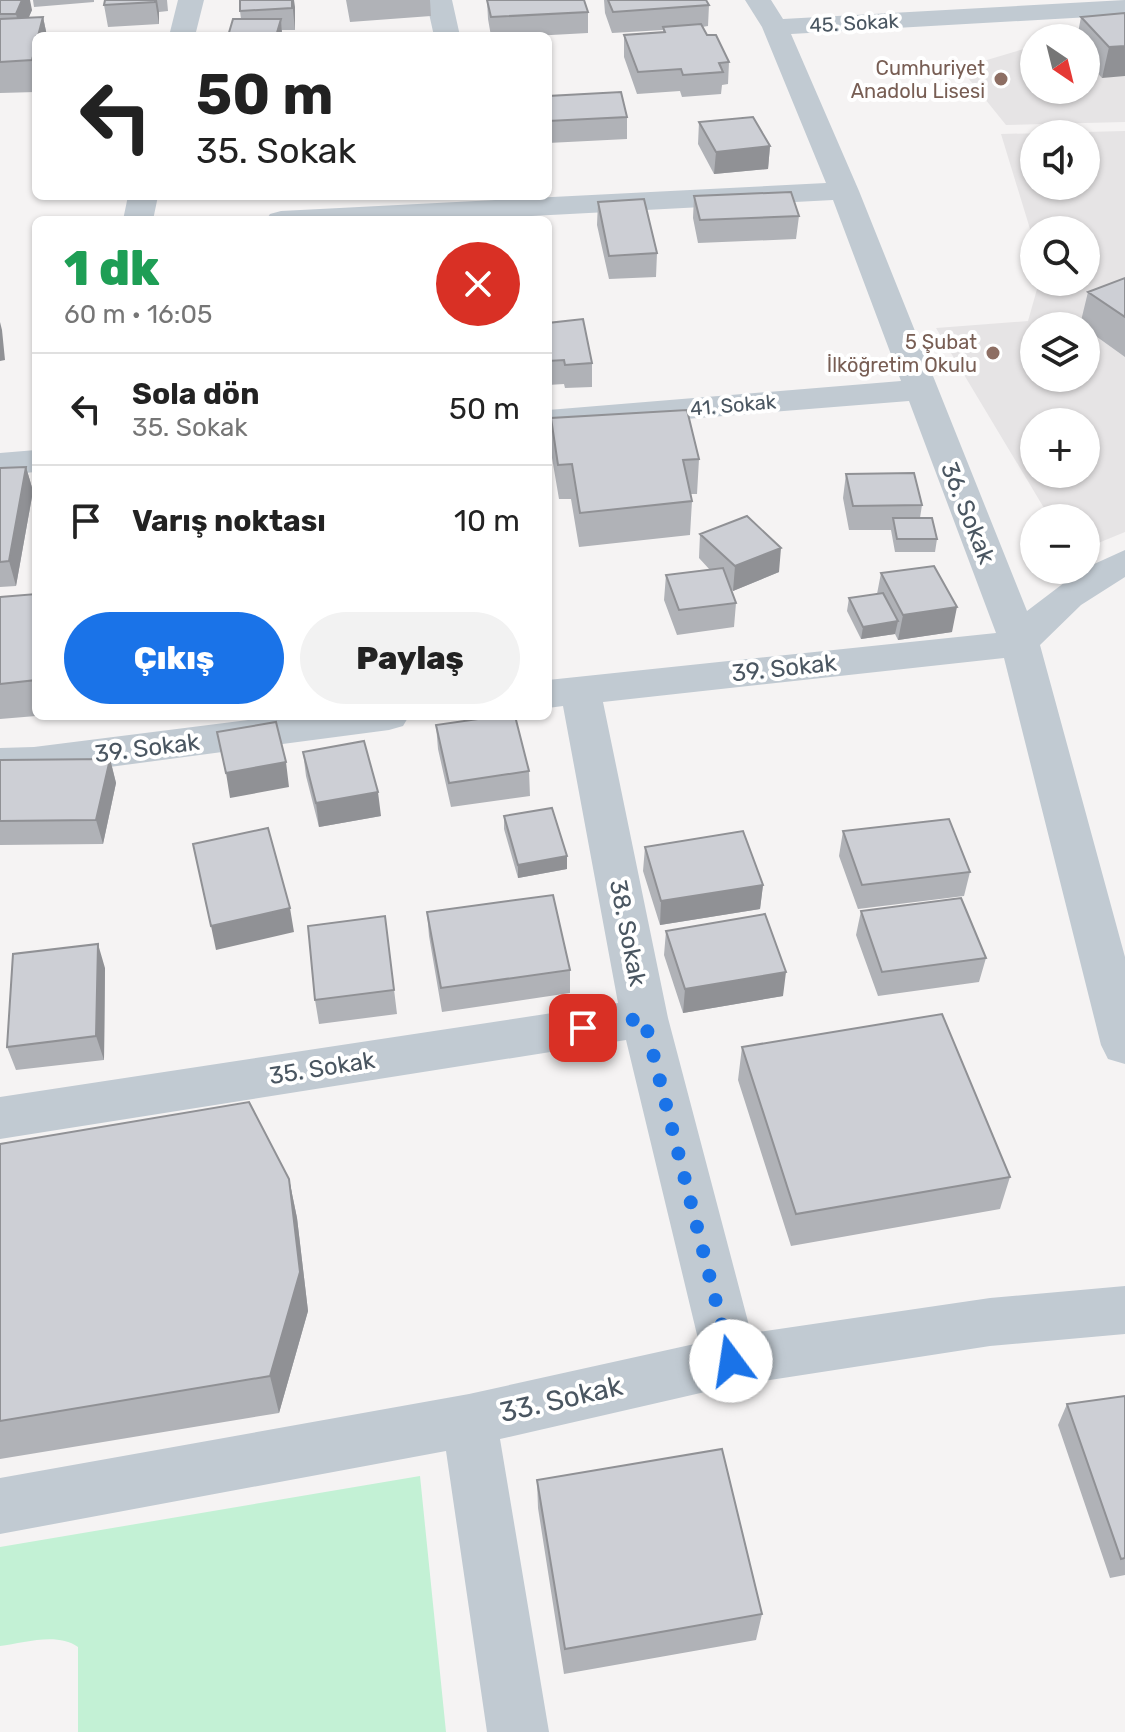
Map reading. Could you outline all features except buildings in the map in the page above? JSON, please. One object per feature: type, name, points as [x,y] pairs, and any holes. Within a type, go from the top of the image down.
[{"type":"street","points":[[183,32],[191,0]]},
{"type":"street","points":[[439,0],[446,32]]},
{"type":"street","name":"45. Sokak","points":[[767,14],[1125,7]]},
{"type":"street","name":"36. Sokak","points":[[767,14],[844,191],[1020,643],[1125,1045]]},
{"type":"street","points":[[332,216],[483,204],[844,191]]},
{"type":"street","name":"41. Sokak","points":[[552,420],[919,390]]},
{"type":"street","points":[[0,464],[32,461]]},
{"type":"street","points":[[1020,643],[1040,618],[1070,593],[1125,562]]},
{"type":"street","name":"39. Sokak","points":[[564,692],[1020,643]]},
{"type":"street","name":"38. Sokak","points":[[564,692],[731,1361]]},
{"type":"street","name":"39. Sokak","points":[[0,763],[34,762],[358,720]]},
{"type":"street","name":"35. Sokak","points":[[0,1118],[644,1018]]},
{"type":"street","name":"33. Sokak","points":[[0,1506],[469,1420],[731,1361],[990,1322],[1125,1310]]},
{"type":"street","points":[[469,1420],[518,1732]]},
{"type":"shaded area","name":"Cumhuriyet Anadolu Lisesi","points":[[1125,33],[1125,122],[1020,120],[1020,125],[1006,125],[960,68],[1020,50],[1020,104],[1100,104],[1100,35]]},
{"type":"shaded area","name":"5 Şubat İlköğretim Okulu","points":[[1125,131],[1125,532],[1100,542],[1100,504],[1042,504],[1032,488],[1100,488],[1100,408],[1020,408],[1020,468],[936,328],[1020,322],[1020,392],[1100,392],[1100,312],[1031,312],[1035,296],[1100,296],[1100,216],[1026,216],[1021,200],[1100,200],[1100,132]]},
{"type":"shaded area","name":"5 Şubat İlköğretim Okulu","points":[[1001,134],[1020,134],[1020,196]]},
{"type":"green space","points":[[420,1476],[446,1732],[78,1732],[78,1647],[50,1639],[0,1646],[0,1547]]},
{"type":"place","name":"Cumhuriyet Anadolu Lisesi","points":[[1001,79]]},
{"type":"place","name":"5 Şubat İlköğretim Okulu","points":[[993,353]]},
{"type":"route","points":[[583,1028],[644,1018],[731,1361]]}]
